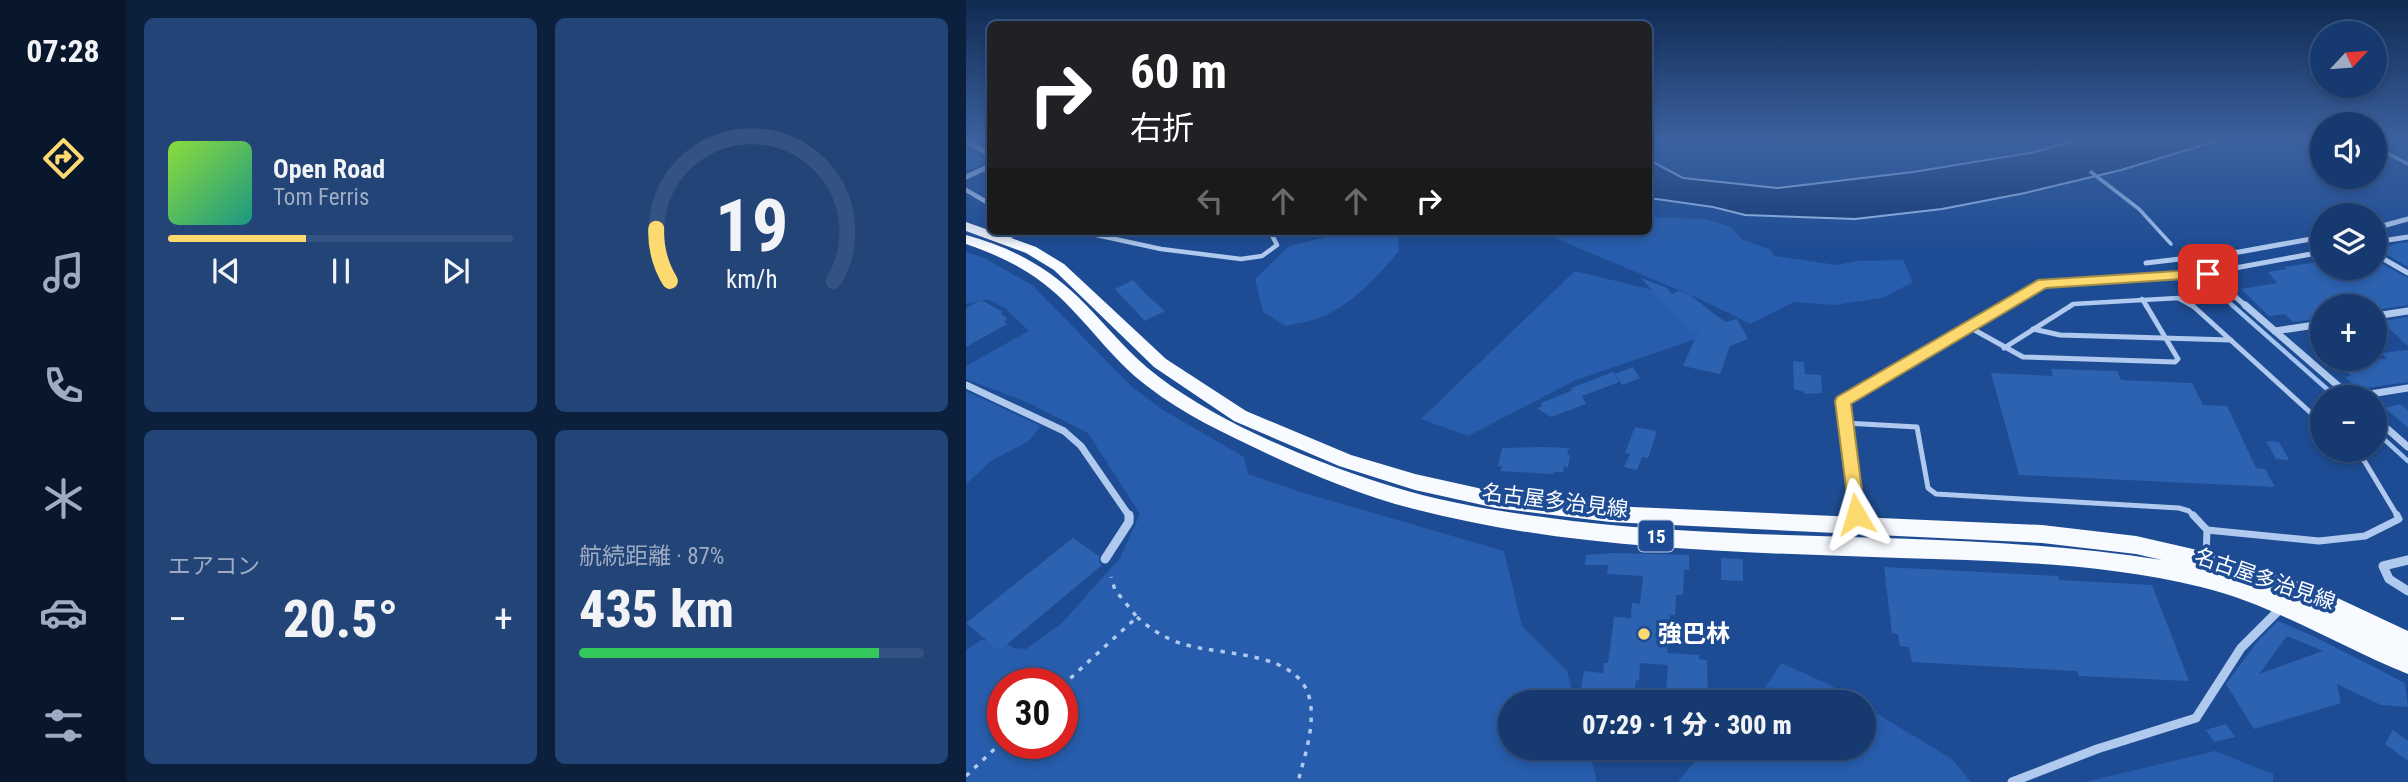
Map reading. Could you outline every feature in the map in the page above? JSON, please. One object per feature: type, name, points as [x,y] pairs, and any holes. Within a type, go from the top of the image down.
[{"type":"main road","name":"名古屋多治見線","points":[[966,226],[987,230]]},
{"type":"main road","name":"名古屋多治見線","points":[[1013,235],[1074,278],[1143,349],[1200,392],[1240,416],[1346,461],[1415,482],[1496,500],[1585,511],[2042,534],[2136,544],[2206,561],[2314,597],[2408,642]]},
{"type":"main road","name":"名古屋多治見線","points":[[966,239],[1017,259],[1052,281],[1113,346],[1179,401],[1205,417],[1335,476],[1413,501],[1494,518],[1596,532],[2026,553],[2119,561],[2205,578],[2284,605],[2315,617],[2408,663]]},
{"type":"street","points":[[2387,225],[2408,219]]},
{"type":"street","points":[[2387,240],[2408,237]]},
{"type":"street","points":[[2147,263],[2310,239]]},
{"type":"street","points":[[1863,547],[1858,526],[1843,401],[2043,284],[2208,274],[2310,254]]},
{"type":"street","points":[[2387,261],[2408,273]]},
{"type":"street","points":[[2208,274],[2337,385]]},
{"type":"street","points":[[2387,314],[2408,311]]},
{"type":"street","points":[[2275,331],[2310,326]]},
{"type":"street","points":[[966,385],[1064,431],[1081,446],[1130,516],[1129,522],[1105,559]]},
{"type":"street","points":[[2387,391],[2408,388]]},
{"type":"street","points":[[2387,429],[2408,447]]},
{"type":"street","points":[[2408,561],[2383,566],[2389,579],[2408,591]]},
{"type":"street","points":[[2012,782],[2096,749],[2196,718],[2241,648],[2284,605]]},
{"type":"lane","points":[[966,190],[987,202]]},
{"type":"lane","points":[[1096,235],[1161,249],[1241,260],[1262,256],[1278,245],[1272,235]]},
{"type":"lane","points":[[2004,348],[2073,304],[2178,298],[2191,304],[2310,412]]},
{"type":"lane","points":[[1969,327],[2023,357],[2175,362],[2178,359],[2142,299]]},
{"type":"lane","points":[[2033,329],[2060,335],[2231,340]]},
{"type":"lane","points":[[1845,423],[1917,427],[1928,488],[1936,494],[2179,508],[2189,511],[2207,530],[2319,541],[2365,536],[2399,519],[2366,462]]},
{"type":"lane","points":[[2206,561],[2207,530]]},
{"type":"path","points":[[1111,577],[1115,590],[1146,626],[1183,645],[1260,658],[1291,673],[1306,687],[1310,699],[1310,726],[1298,782]]},
{"type":"path","points":[[1078,671],[1137,617]]},
{"type":"path","points":[[966,776],[987,756]]},
{"type":"shaded area","points":[[1652,176],[1680,176],[1777,188],[1875,176],[2094,176],[1942,209],[1855,219],[1745,215],[1713,207],[1652,198]]},
{"type":"shaded area","points":[[1652,217],[1706,219],[1731,227],[1741,239],[1771,250],[1774,256],[1837,265],[1857,261],[1903,260],[1913,282],[1882,298],[1834,305],[1794,302],[1750,324],[1550,235],[1652,235]]},
{"type":"shaded area","points":[[1335,235],[1398,235],[1399,251],[1363,290],[1342,306],[1315,319],[1286,326],[1263,312],[1255,279],[1289,246]]},
{"type":"shaded area","points":[[966,252],[984,258],[1032,285],[1131,386],[1163,410],[1244,457],[1248,474],[1504,551],[1522,626],[1567,671],[1572,690],[1498,690],[1498,760],[1591,760],[1597,782],[966,782],[966,650],[981,640],[1002,641],[1014,648],[1026,649],[1062,623],[1120,558],[1140,514],[1088,433],[1029,403],[966,379],[966,366],[1029,331],[1006,309],[988,299],[966,304]]},
{"type":"shaded area","points":[[1575,271],[1653,290],[1702,337],[1576,380],[1468,436],[1421,419]]},
{"type":"shaded area","points":[[966,391],[1041,426],[1029,441],[991,461],[966,484]]},
{"type":"shaded area","points":[[1781,663],[1838,690],[1764,690]]},
{"type":"shaded area","points":[[1876,713],[1952,759],[1971,782],[1678,782],[1696,760],[1876,760]]},
{"type":"shaded area","points":[[2215,751],[2273,774],[2273,782],[2085,782]]},
{"type":"building","points":[[2408,242],[2408,267],[2387,255],[2387,248]]},
{"type":"building","points":[[2310,263],[2310,280],[2387,280],[2387,267],[2408,278],[2408,305],[2387,308],[2387,294],[2310,294],[2310,320],[2293,322],[2285,314],[2269,316],[2241,289],[2277,283],[2268,272],[2286,269],[2284,267]]},
{"type":"building","points":[[1641,278],[1667,288],[1672,294],[1678,291],[1690,295],[1725,322],[1737,319],[1748,339],[1730,346],[1720,374],[1683,366],[1698,332],[1690,331]]},
{"type":"building","points":[[1133,280],[1165,311],[1145,321],[1115,289]]},
{"type":"building","points":[[981,300],[1003,312],[1000,313],[1007,318],[1004,322],[1007,324],[966,347],[966,308]]},
{"type":"building","points":[[2408,317],[2408,346],[2387,327],[2387,320]]},
{"type":"building","points":[[2408,350],[2408,382],[2354,385],[2345,377],[2351,376],[2346,371],[2387,371],[2387,352]]},
{"type":"building","points":[[1793,361],[1804,362],[1805,374],[1821,375],[1822,393],[1804,394],[1794,389]]},
{"type":"building","points":[[1633,367],[1640,378],[1622,385],[1615,374]]},
{"type":"building","points":[[2051,369],[2117,371],[2121,380],[2192,383],[2203,405],[2227,406],[2256,468],[2265,469],[2275,487],[2019,475],[1991,373],[2053,376]]},
{"type":"building","points":[[1613,372],[1619,382],[1582,396],[1586,404],[1551,417],[1537,408],[1542,406],[1541,403],[1573,390],[1571,388]]},
{"type":"building","points":[[2400,404],[2408,410],[2408,428],[2387,410]]},
{"type":"building","points":[[1635,427],[1657,431],[1648,458],[1642,457],[1637,470],[1624,467],[1630,454],[1625,453]]},
{"type":"building","points":[[2266,441],[2279,442],[2289,460],[2276,459]]},
{"type":"building","points":[[1502,448],[1569,448],[1568,468],[1564,466],[1563,472],[1553,474],[1500,471],[1502,466],[1498,466]]},
{"type":"building","points":[[1073,538],[1099,556],[1102,565],[999,651],[966,623]]},
{"type":"building","points":[[1586,555],[1689,555],[1689,570],[1684,570],[1683,595],[1676,595],[1675,615],[1670,615],[1667,653],[1699,655],[1699,659],[1707,660],[1708,690],[1666,690],[1668,665],[1640,663],[1639,681],[1636,680],[1635,690],[1581,689],[1584,671],[1603,673],[1604,663],[1608,663],[1614,617],[1631,618],[1632,603],[1640,604],[1643,576],[1607,574],[1608,565],[1585,565]]},
{"type":"building","points":[[1721,558],[1743,559],[1743,581],[1721,580]]},
{"type":"building","points":[[1884,567],[2058,576],[2059,580],[2152,585],[2189,681],[2079,676],[2077,671],[1912,662],[1909,647],[1900,646],[1898,634],[1892,633]]},
{"type":"building","points":[[2278,621],[2311,635],[2405,683],[2408,707],[2381,705],[2337,684],[2341,703],[2254,729],[2226,684],[2258,641]],"holes":[[[2287,636],[2323,651],[2259,674]]]},
{"type":"building","points":[[2226,724],[2235,737],[2214,742],[2206,730]]},
{"type":"building","points":[[2393,730],[2408,741],[2408,761],[2385,744]]},
{"type":"waterway","points":[[2097,176],[2139,209],[2171,244]]},
{"type":"waterway","points":[[2201,277],[2234,307]]},
{"type":"waterway","points":[[2232,305],[2322,385]]},
{"type":"waterway","points":[[2387,442],[2408,461]]},
{"type":"place","name":"強巴林","points":[[1644,634]]},
{"type":"route","points":[[1856,514],[1843,401],[2043,284],[2208,274]]}]
